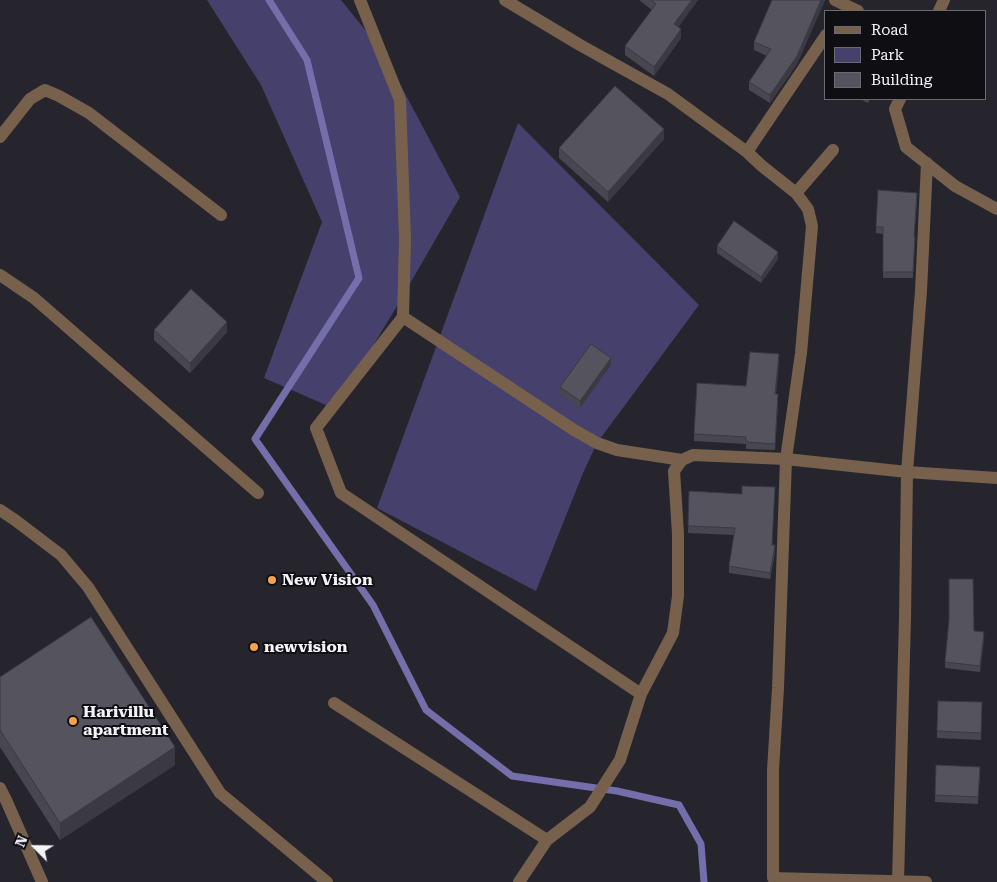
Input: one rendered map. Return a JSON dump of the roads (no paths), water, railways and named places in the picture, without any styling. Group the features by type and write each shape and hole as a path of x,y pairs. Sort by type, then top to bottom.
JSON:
{"street":[{"path":"360,0 400,100 405,240 404,317 316,428 342,493 642,694"},
{"path":"505,0 580,46 668,94 747,152 796,193 808,208 812,226 801,353 786,459 778,688 773,770 773,878 926,882"},
{"path":"841,6 855,10"},
{"path":"747,152 824,38"},
{"path":"0,137 30,99 45,90 89,113 221,215"},
{"path":"900,100 895,109 906,147 955,186 997,209"},
{"path":"796,193 833,150"},
{"path":"898,882 907,472 921,291 927,163"},
{"path":"0,275 34,298 258,494"},
{"path":"404,317 597,444 617,450 682,460"},
{"path":"519,882 547,840 590,806 620,760 642,694 673,633 678,596 678,534 674,472 682,460 693,455 786,459 907,472 997,478"},
{"path":"0,510 61,555 88,587 220,793 319,880"},
{"path":"334,703 547,840"},
{"path":"0,788 42,882"}],"waterway":[{"path":"269,0 307,60 359,278 255,439 373,605 426,710 512,776 617,791 679,805 701,844 704,882"}],"place":[{"name":"New Vision","path":"272,580"},
{"name":"newvision","path":"254,647"},
{"name":"Harivillu apartment","path":"73,721"}]}
